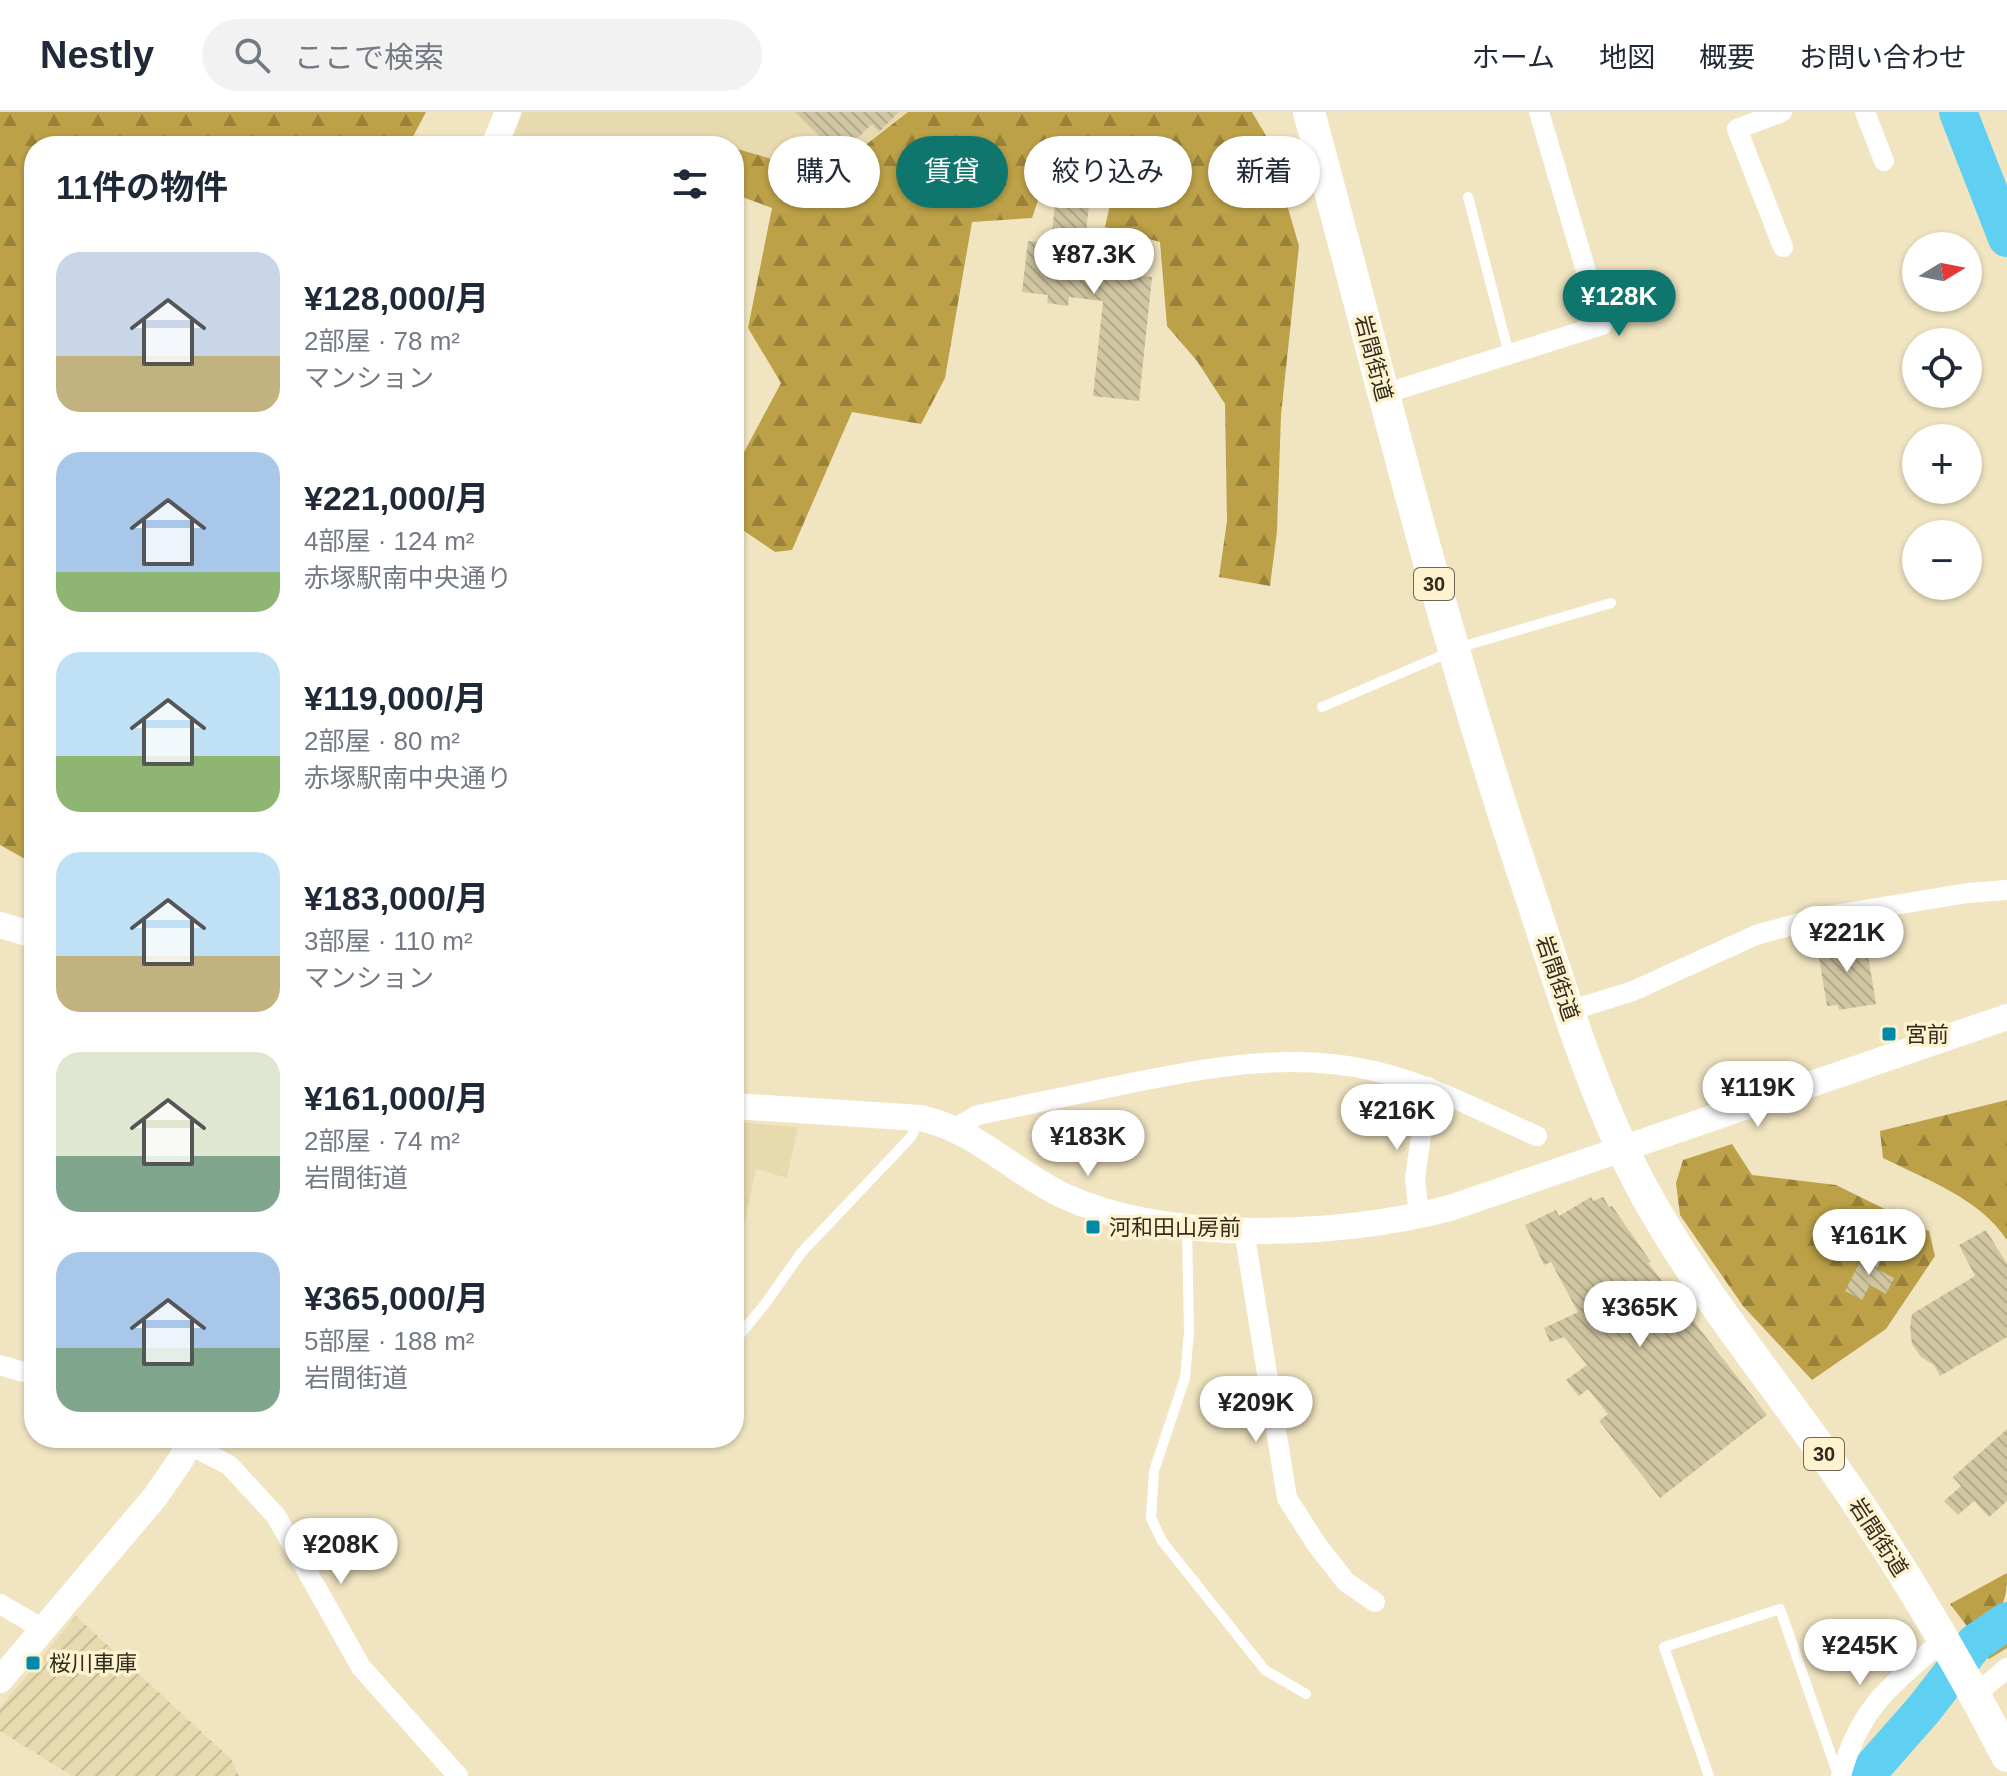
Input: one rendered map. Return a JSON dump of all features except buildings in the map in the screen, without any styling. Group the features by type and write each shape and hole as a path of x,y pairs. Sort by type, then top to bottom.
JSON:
{"main road":[{"name":"岩間街道","path":"1309,112 1452,651 1502,813 1569,1011 1622,1149 1674,1246 1879,1532 1972,1689 2007,1756"}],"street":[{"path":"498,136 508,112"},
{"path":"1384,394 1602,325 1539,112"},
{"path":"1782,112 1737,129 1783,247"},
{"path":"1865,112 1884,161"},
{"path":"1569,1011 1633,991 1756,935 1821,917 1968,893 2007,890"},
{"path":"0,925 24,932"},
{"path":"744,1107 920,1118 955,1128 1025,1175 1065,1196 1100,1209 1157,1222 1187,1225 1244,1230 1316,1230 1419,1216 1465,1204 2007,1017"},
{"path":"955,1128 978,1115 1202,1068 1257,1063 1347,1066 1375,1071 1428,1087 1537,1136"},
{"path":"1419,1216 1415,1178 1428,1087"},
{"path":"1244,1230 1287,1498 1317,1545 1346,1582 1375,1602"},
{"path":"0,1365 24,1372"},
{"path":"0,1680 155,1497 182,1448"},
{"path":"200,1448 229,1465 276,1516 361,1667 458,1776"},
{"path":"0,1604 43,1629"},
{"path":"1840,1776 1858,1726 1881,1697 1945,1644"},
{"path":"1972,1689 2007,1668"}],"lane":[{"path":"1468,197 1509,354"},
{"path":"1322,707 1452,651 1611,603"},
{"path":"744,1330 801,1253 911,1137 920,1118"},
{"path":"1187,1225 1189,1332 1185,1378 1154,1471 1151,1518 1162,1541 1265,1670 1306,1694"},
{"path":"1709,1776 1664,1647 1780,1609 1840,1776"}],"shaded area":[{"path":"523,112 918,112 880,149 880,136 768,136 768,177 744,176 744,136 513,136"},
{"path":"744,1123 798,1127 787,1178 756,1169 744,1225"},
{"path":"76,1616 231,1759 239,1776 72,1776 0,1731 0,1708"}],"green space":[{"path":"0,112 426,112 413,136 24,136 24,858 0,845"},
{"path":"908,112 1252,112 1266,136 1208,136 1208,208 1288,208 1299,246 1281,415 1277,531 1270,586 1219,577 1227,521 1225,404 1197,361 1167,326 1160,242 1105,227 1109,208 1192,208 1192,136 1024,136 1024,208 1035,208 1032,218 972,222 945,378 921,424 852,412 792,550 775,552 744,531 744,452 781,383 748,328 772,208 880,208 880,136 877,136"},
{"path":"744,151 768,158 768,207 744,198"},
{"path":"2007,1100 2007,1240 1967,1201 1883,1158 1880,1131"},
{"path":"1732,1144 1752,1175 1836,1185 1929,1231 1935,1256 1886,1329 1812,1380 1743,1306 1680,1215 1676,1183 1683,1160"},
{"path":"2007,1573 2000,1608 1970,1630 1950,1604"},
{"path":"2007,1634 2007,1648 1989,1659 1983,1654"}],"waterway":[{"path":"1958,112 2007,238"},
{"path":"1870,1776 1873,1767 1924,1709 1975,1643 2007,1621"}],"place":[{"name":"宮前","path":"1889,1034"},
{"name":"河和田山房前","path":"1093,1227"},
{"name":"桜川車庫","path":"33,1663"}]}
